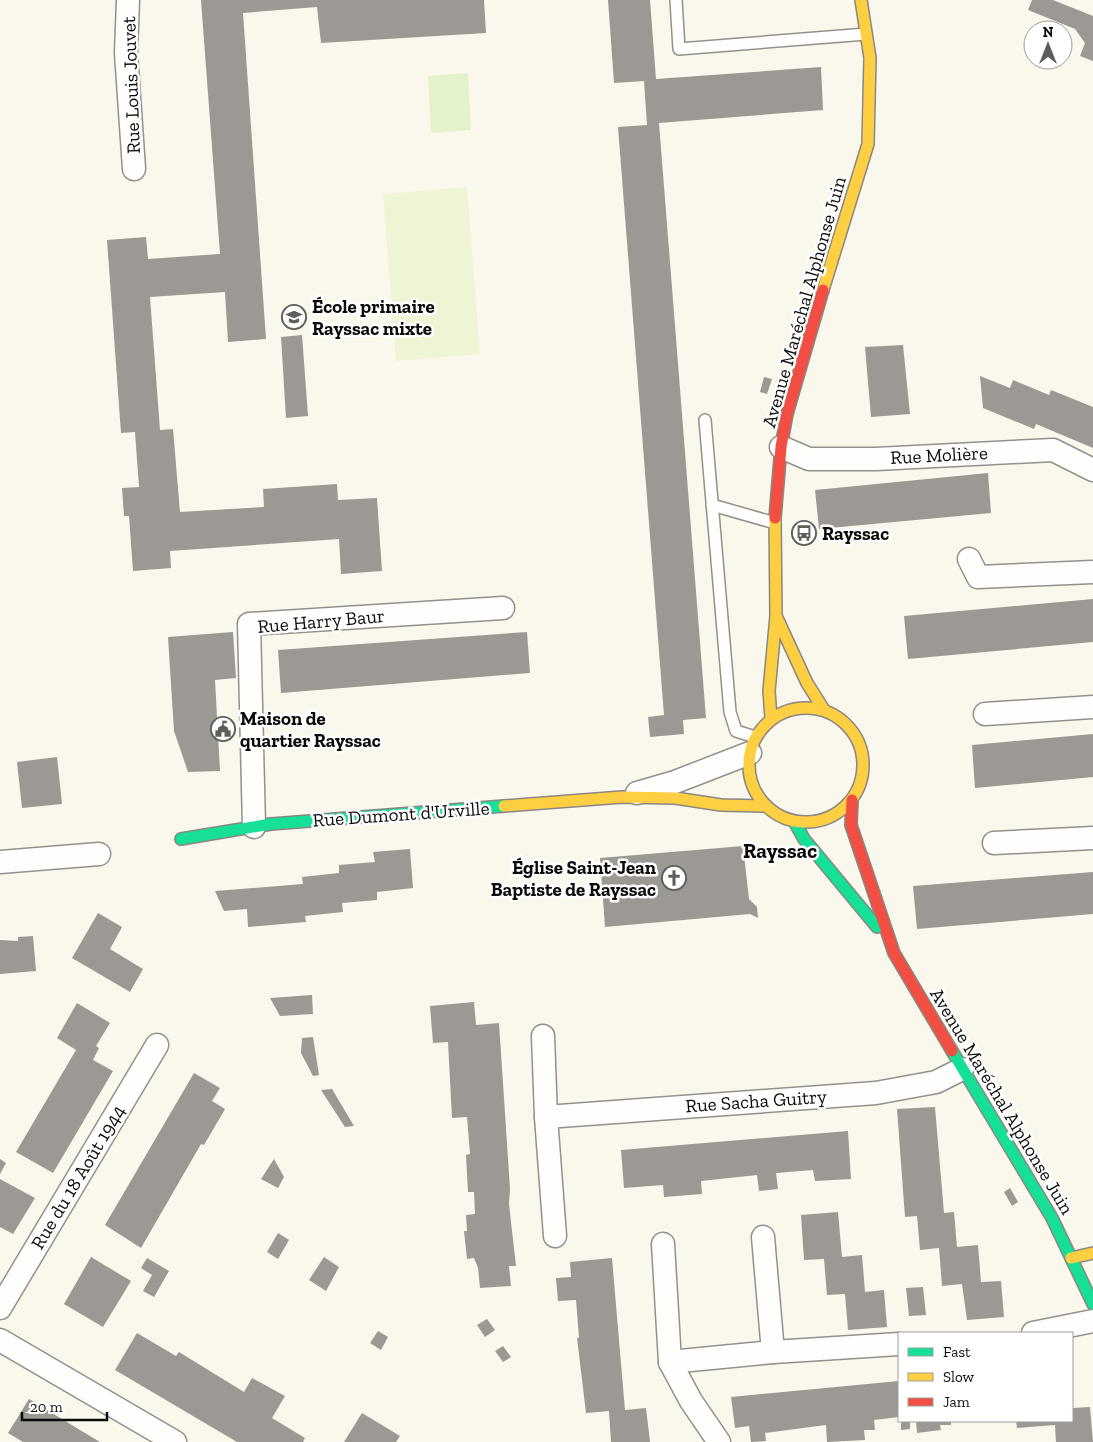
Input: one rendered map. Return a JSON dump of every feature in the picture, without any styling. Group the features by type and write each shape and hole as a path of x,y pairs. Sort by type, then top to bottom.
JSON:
{"street":[{"name":"Rue Louis Jouvet","path":"128,0 126,53 134,169"},
{"name":"Avenue Maréchal Alphonse Juin","path":"771,718 769,691 776,616 775,523 781,447 787,414 808,337 868,144 870,58 861,0"},
{"name":"Rue Molière","path":"781,447 809,459 876,459 1053,450 1093,470"},
{"path":"969,559 978,577 1093,572"},
{"name":"Rue Harry Baur","path":"254,827 249,624 503,608"},
{"name":"Avenue Maréchal Alphonse Juin","path":"776,616 807,683 824,710"},
{"path":"985,714 1093,706"},
{"path":"806,707 824,710 840,718 853,731 861,748 864,766 861,784 852,800 840,811 826,819 810,822 794,821 779,815 766,806 751,782 752,745 771,718 788,710 806,707"},
{"name":"Rue Dumont d'Urville","path":"622,797 675,782 752,745"},
{"name":"Rue Dumont d'Urville","path":"180,839 271,824 622,797 675,798 721,805 766,806"},
{"name":"Avenue Maréchal Alphonse Juin","path":"852,800 851,825 891,944"},
{"name":"Avenue Maréchal Alphonse Juin","path":"794,821 804,839 848,889 891,944 962,1069 1052,1218 1093,1304"},
{"path":"994,843 1093,838"},
{"path":"0,862 99,854"},
{"path":"543,1036 546,1117 555,1236"},
{"name":"Rue du 18 Août 1944","path":"0,1308 157,1045"},
{"name":"Rue Sacha Guitry","path":"546,1117 876,1093 936,1082 962,1069"},
{"path":"763,1237 773,1352"},
{"path":"663,1244 670,1362 691,1401 719,1442"},
{"path":"1071,1258 1093,1253"},
{"path":"1038,1332 1093,1321"},
{"path":"0,1340 176,1442"},
{"path":"670,1362 773,1352 898,1344"}],"lane":[{"path":"676,0 679,49 866,34"},
{"path":"705,420 730,712 736,731 752,745"},
{"path":"712,504 775,523"}],"green space":[{"path":"468,73 471,130 431,133 428,76"},
{"path":"467,187 480,354 396,361 383,194"}],"building":[{"path":"201,0 484,0 486,33 321,43 317,7 243,13 266,339 228,342 225,292 150,297 160,430 173,429 180,512 264,507 263,489 337,484 338,500 377,498 382,571 341,574 339,539 170,551 171,568 133,571 129,516 124,516 122,488 139,487 135,432 121,433 107,240 146,237 148,259 220,254"},
{"path":"608,0 650,0 656,79 821,67 823,110 659,123 706,718 683,720 684,734 650,737 648,717 664,715 618,127 647,125 644,81 614,83"},
{"path":"1032,0 1053,0 1093,16 1093,61 1080,56 1085,43 1073,28 1073,20 1053,20 1028,10"},
{"path":"302,335 308,416 286,418 281,337"},
{"path":"903,345 910,414 871,417 865,347"},
{"path":"980,376 1010,388 1013,380 1049,395 1051,390 1093,407 1093,448 1036,424 1034,429 983,408"},
{"path":"764,377 772,379 767,394 760,392"},
{"path":"988,473 991,513 819,529 815,490"},
{"path":"1093,599 1093,642 908,659 904,616"},
{"path":"233,632 236,678 215,680 220,771 188,772 174,731 168,637"},
{"path":"527,632 530,673 281,693 278,650"},
{"path":"1093,734 1093,777 975,788 972,745"},
{"path":"57,757 62,804 22,808 17,762"},
{"name":"Église Saint-Jean Baptiste de Rayssac","path":"743,846 749,899 757,907 758,918 750,914 605,927 600,858"},
{"path":"410,849 413,888 377,892 377,900 342,903 343,912 305,916 306,922 248,927 247,909 224,911 215,891 303,884 302,877 339,873 339,865 375,862 373,852"},
{"path":"1093,872 1093,914 917,929 913,886"},
{"path":"98,913 122,927 110,949 143,969 130,992 72,958"},
{"path":"33,936 36,971 0,974 0,940 18,941 18,937"},
{"path":"312,995 313,1014 280,1016 270,998"},
{"path":"474,1002 476,1025 499,1023 510,1189 509,1204 516,1266 509,1266 511,1286 480,1288 478,1268 474,1258 467,1259 464,1231 467,1231 466,1215 475,1214 474,1192 468,1192 466,1155 470,1154 467,1117 452,1118 448,1042 433,1043 430,1006"},
{"path":"77,1003 110,1023 96,1046 99,1048 93,1060 113,1071 53,1173 16,1152 76,1050 57,1038"},
{"path":"313,1037 319,1075 313,1076 301,1053 302,1038"},
{"path":"194,1073 220,1088 212,1101 225,1109 204,1145 201,1144 141,1248 105,1225"},
{"path":"332,1089 354,1126 345,1127 321,1090"},
{"path":"935,1107 944,1213 954,1212 957,1247 978,1245 981,1282 1001,1281 1004,1317 967,1320 962,1284 942,1286 939,1248 920,1250 917,1216 905,1217 897,1109"},
{"path":"848,1131 851,1179 815,1181 813,1170 776,1173 778,1189 759,1191 757,1175 701,1181 702,1194 664,1197 663,1185 624,1188 621,1150"},
{"path":"0,1159 6,1163 0,1174"},
{"path":"274,1159 284,1177 278,1188 261,1179"},
{"path":"0,1179 35,1198 13,1234 0,1227"},
{"path":"1010,1188 1018,1202 1012,1206 1004,1192"},
{"path":"838,1212 842,1257 862,1255 865,1292 884,1290 887,1327 848,1330 845,1294 827,1295 824,1259 804,1260 801,1215"},
{"path":"278,1233 289,1240 278,1259 267,1252"},
{"path":"91,1257 131,1281 103,1327 64,1304"},
{"path":"324,1257 339,1267 326,1291 309,1280"},
{"path":"147,1258 169,1271 154,1297 143,1291 152,1275 141,1268"},
{"path":"612,1258 625,1410 646,1408 650,1442 611,1442 609,1411 586,1413 577,1338 579,1338 576,1300 558,1301 556,1278 571,1277 570,1262"},
{"path":"923,1287 926,1315 909,1316 906,1288"},
{"path":"487,1319 495,1330 485,1337 477,1325"},
{"path":"378,1331 388,1337 381,1350 370,1343"},
{"path":"137,1333 176,1356 179,1352 244,1392 252,1378 285,1396 272,1418 305,1438 303,1442 237,1442 115,1370"},
{"path":"503,1346 511,1357 503,1362 495,1351"},
{"path":"898,1381 898,1417 874,1420 875,1430 864,1430 865,1440 827,1442 826,1425 765,1433 766,1441 751,1442 749,1426 735,1428 731,1397"},
{"path":"29,1399 100,1442 23,1442 8,1433"},
{"path":"1090,1407 1093,1442 1056,1442 1055,1425 1017,1428 1016,1422 1073,1422 1073,1408"},
{"path":"362,1413 400,1436 396,1442 344,1442"},
{"path":"901,1422 910,1422 910,1429 901,1430"},
{"path":"916,1422 951,1422 951,1425 940,1425 941,1430 917,1433"}],"traffic: fast":[{"path":"181,839 271,824 504,806"},
{"path":"794,821 804,839 877,927"},
{"path":"952,1051 1052,1218 1093,1304"}],"traffic: slow":[{"path":"823,290 868,144 870,58 861,0"},
{"path":"771,718 769,691 776,616 775,518"},
{"path":"777,618 807,683 824,710"},
{"path":"806,708 828,712 847,724 859,743 863,765 859,787 847,806 828,818 806,822 784,818 765,806 753,787 749,765 753,743 765,724 784,712 806,708"},
{"path":"504,806 622,797 675,798 721,805 766,806"},
{"path":"1071,1258 1093,1253"}],"traffic: jam":[{"path":"775,518 781,447 787,414 823,290"},
{"path":"852,800 851,825 894,953 952,1051"}],"place":[{"name":"École primaire Rayssac mixte","path":"294,317"},
{"name":"Rayssac","path":"804,533"},
{"name":"Maison de quartier Rayssac","path":"223,729"},
{"name":"Église Saint-Jean Baptiste de Rayssac","path":"674,878"}],"district":[{"name":"Rayssac","path":"780,850"}]}
